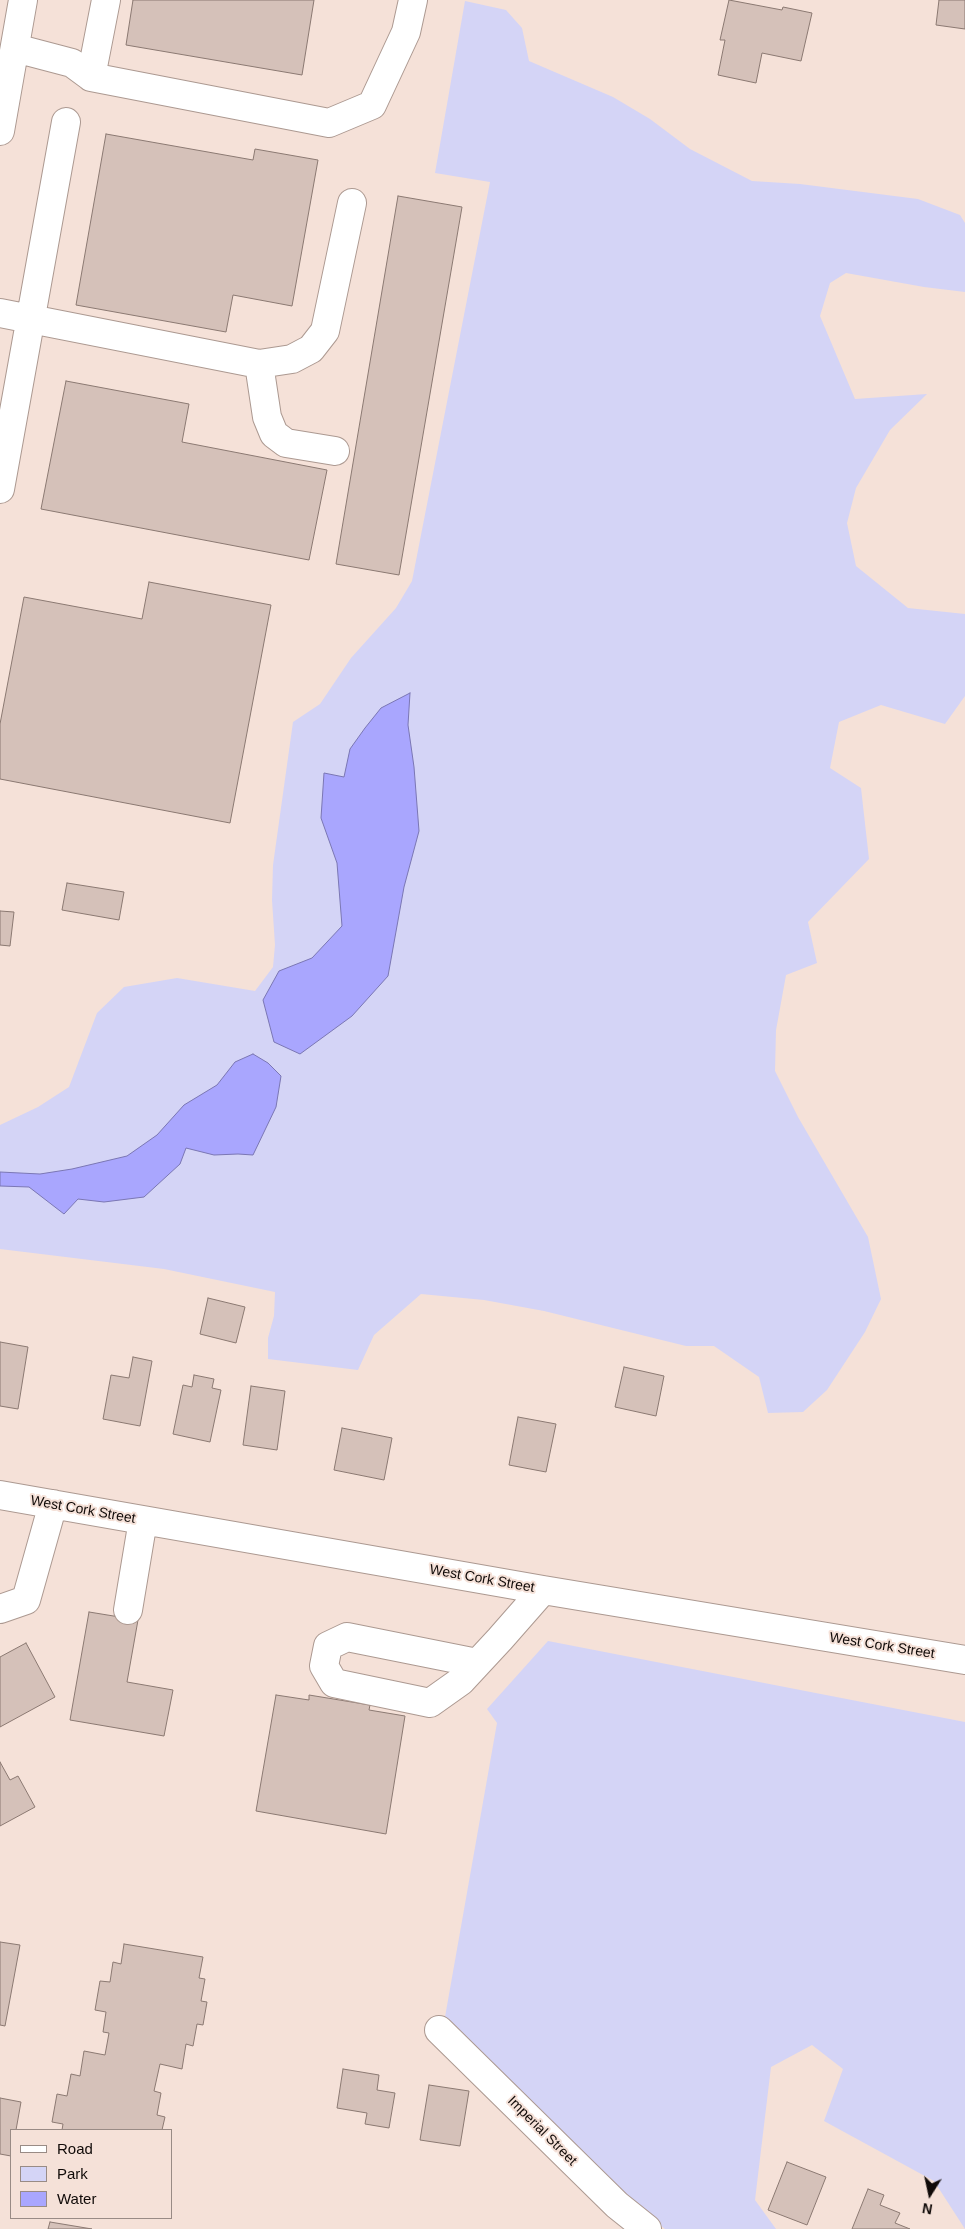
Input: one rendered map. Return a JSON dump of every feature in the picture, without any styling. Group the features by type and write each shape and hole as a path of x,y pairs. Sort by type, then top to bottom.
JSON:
{"street":[{"path":"0,131 23,0"},
{"path":"91,77 106,0"},
{"path":"15,48 72,63 91,77 329,123 372,105 406,32 412,0"},
{"path":"0,489 66,122"},
{"path":"0,313 259,364 292,359 311,349 325,330 352,203"},
{"path":"259,364 267,416 274,434 286,443 335,452"},
{"name":"West Cork Street","path":"0,1495 543,1590 965,1660"},
{"path":"0,1609 26,1600 53,1504"},
{"path":"128,1610 143,1520"},
{"path":"477,1663 347,1637 328,1646 324,1666 334,1683 430,1703 461,1681 543,1590"},
{"name":"Imperial Street","path":"439,2030 617,2205 647,2229"}],"green space":[{"path":"465,1 506,10 522,28 529,61 613,97 650,119 690,149 752,181 800,184 918,199 960,215 965,223 965,292 924,287 846,273 830,283 820,316 855,399 927,394 890,430 856,488 847,523 856,566 908,608 965,614 965,696 945,724 881,705 839,722 830,768 861,788 869,859 808,922 817,963 786,975 776,1030 775,1071 798,1117 868,1237 881,1299 865,1332 827,1390 803,1412 768,1413 759,1377 714,1346 686,1346 544,1311 484,1300 421,1294 374,1335 358,1370 268,1359 268,1338 274,1316 275,1292 164,1269 0,1249 0,1125 38,1107 69,1087 97,1013 124,987 177,978 255,991 273,967 275,945 272,900 273,865 293,722 320,704 351,658 396,608 412,581 490,182 435,173"},
{"path":"548,1641 965,1722 965,2229 934,2181 824,2121 843,2069 812,2045 771,2067 755,2200 776,2229 665,2229 622,2193 445,2017 497,1723 487,1709"}],"water":[{"path":"410,693 408,725 414,767 419,831 404,887 388,976 352,1016 300,1054 274,1042 263,1000 279,971 312,958 342,926 337,863 321,818 324,773 344,777 350,749 365,728 381,708"},
{"path":"253,1054 268,1063 281,1076 276,1107 253,1155 214,1155 186,1148 180,1164 144,1197 104,1202 78,1199 64,1214 29,1187 0,1186 0,1172 40,1174 72,1169 127,1156 157,1135 184,1105 217,1085 235,1062"}],"building":[{"path":"133,0 314,0 302,75 126,45"},
{"path":"729,0 782,10 783,7 812,13 801,61 762,53 756,83 718,75 725,40 720,40"},
{"path":"939,0 965,0 965,29 936,25"},
{"path":"106,134 253,160 255,149 318,160 292,306 233,295 226,332 76,305"},
{"path":"398,196 462,207 399,575 336,564"},
{"path":"66,381 189,404 182,442 327,470 309,560 41,509"},
{"path":"149,582 271,605 230,823 0,779 0,724 24,597 142,619"},
{"path":"67,883 124,892 119,920 62,910"},
{"path":"0,911 14,912 10,946 0,945"},
{"path":"208,1298 245,1307 236,1343 200,1334"},
{"path":"0,1342 28,1347 18,1409 0,1406"},
{"path":"133,1357 152,1361 140,1426 103,1419 111,1375 129,1378"},
{"path":"624,1367 664,1376 656,1416 615,1407"},
{"path":"194,1375 214,1379 212,1388 221,1390 210,1442 173,1434 183,1385 192,1387"},
{"path":"251,1386 285,1391 277,1450 243,1445"},
{"path":"518,1417 556,1424 546,1472 509,1465"},
{"path":"342,1428 392,1438 384,1480 334,1470"},
{"path":"89,1612 138,1620 127,1682 173,1690 164,1736 70,1720"},
{"path":"26,1643 55,1697 0,1727 0,1657"},
{"path":"276,1695 309,1700 309,1695 370,1705 369,1710 405,1716 386,1834 256,1811"},
{"path":"0,1762 10,1780 18,1776 35,1807 0,1826"},
{"path":"0,1942 20,1945 5,2026 0,2025"},
{"path":"124,1944 203,1957 199,1978 205,1979 201,2001 207,2002 203,2025 197,2024 193,2046 186,2044 182,2069 160,2064 154,2091 161,2093 157,2115 165,2117 162,2129 62,2129 63,2124 52,2122 57,2094 67,2096 71,2074 80,2076 84,2051 105,2055 109,2033 103,2032 106,2012 95,2010 100,1981 110,1982 113,1962 121,1964"},
{"path":"343,2069 379,2075 377,2090 395,2093 389,2128 365,2124 367,2113 337,2108"},
{"path":"429,2085 469,2091 460,2146 420,2140"},
{"path":"0,2098 21,2102 16,2129 10,2129 10,2156 0,2154"},
{"path":"787,2162 826,2177 807,2225 768,2210"},
{"path":"868,2189 884,2195 880,2205 900,2213 895,2223 910,2229 852,2229"},
{"path":"50,2222 92,2229 48,2229"}]}
